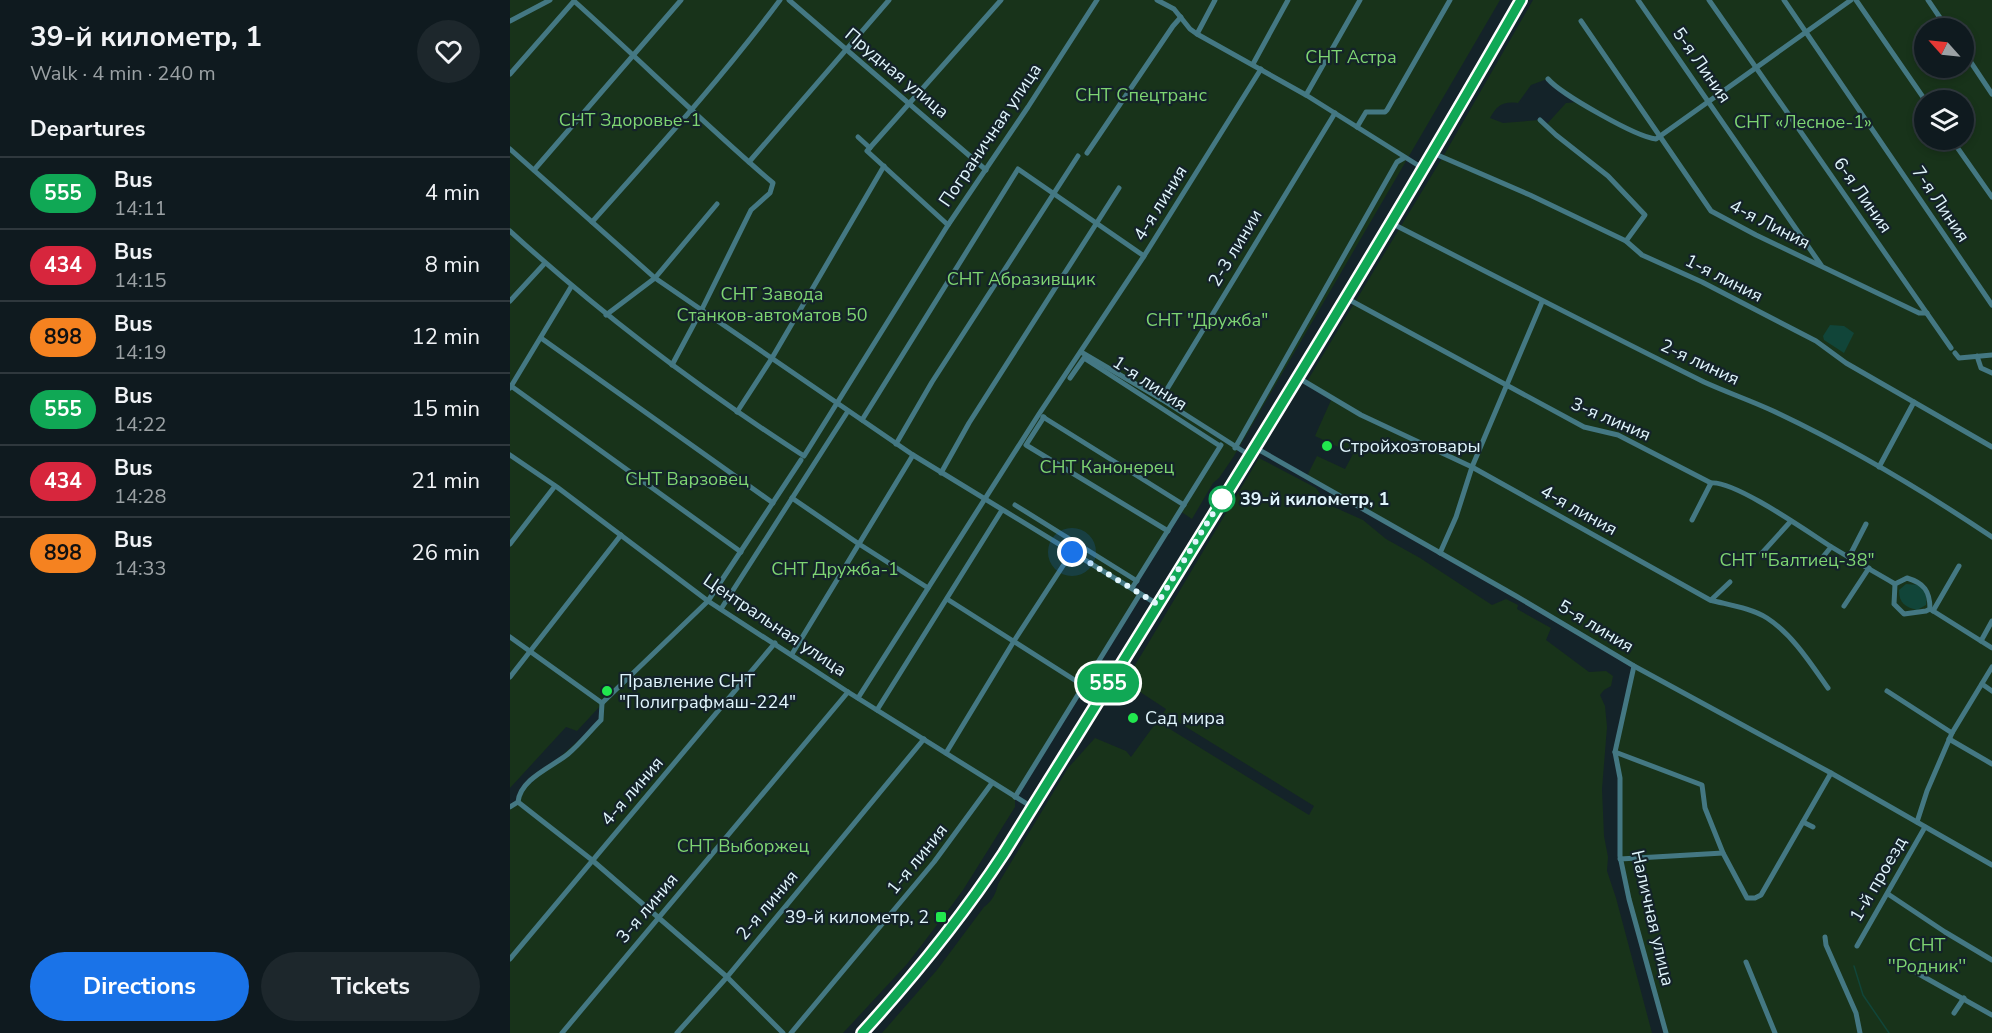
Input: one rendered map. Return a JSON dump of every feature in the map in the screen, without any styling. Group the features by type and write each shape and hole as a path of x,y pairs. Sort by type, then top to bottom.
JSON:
{"main road":[{"path":"862,1033 921,966 972,900 1032,807 1346,298 1424,169 1520,0"}],"street":[{"path":"510,21 550,0"},
{"path":"534,170 681,0"},
{"path":"592,222 692,111 780,0"},
{"name":"Прудная улица","path":"789,0 910,102 986,170"},
{"path":"749,162 889,0"},
{"path":"868,150 1001,0"},
{"name":"Пограничная улица","path":"858,137 884,166 948,225 1029,107 1097,0"},
{"path":"1157,0 1174,9 1197,34 1306,95 1424,169"},
{"path":"1197,34 1215,0"},
{"path":"1252,64 1288,0"},
{"path":"1306,95 1360,0"},
{"path":"1357,127 1366,112 1385,112 1387,110 1450,0"},
{"name":"5-я Линия","path":"1638,0 1822,266"},
{"name":"6-я Линия","path":"1709,0 1959,358 1977,356"},
{"name":"7-я Линия","path":"1784,0 1992,305"},
{"path":"1548,79 1562,92 1619,124 1656,139 1851,0"},
{"path":"1856,0 1918,90"},
{"path":"1928,0 1940,18"},
{"path":"510,74 574,1 773,183 770,193 751,210 672,365"},
{"path":"1087,153 1181,17"},
{"name":"4-я Линия","path":"1581,21 1711,211 1917,312 1927,313"},
{"path":"1974,67 1992,94"},
{"name":"4-я линия","path":"1041,416 1261,69"},
{"name":"2-3 линии","path":"1161,399 1335,113"},
{"path":"1540,120 1608,176 1645,215 1626,242"},
{"path":"510,149 655,278 896,444 1157,604"},
{"path":"1959,150 1992,197"},
{"name":"1-я линия","path":"1433,153 1530,195 1626,242 1642,255 1702,282 1816,341 1846,363 1992,447"},
{"path":"896,444 932,382 1078,156"},
{"path":"1235,447 1397,162 1404,158"},
{"path":"737,412 772,358 884,166"},
{"path":"862,420 1018,169 1144,256"},
{"path":"941,472 969,423 1119,188"},
{"path":"606,315 655,278 717,204"},
{"name":"2-я линия","path":"1391,223 1542,302 1719,389 1771,410 1879,467 1992,537"},
{"path":"510,807 518,802 521,790 533,778 567,754 601,720 602,703 708,601 803,458 948,225"},
{"path":"510,231 606,315 803,458"},
{"path":"510,301 545,263"},
{"path":"572,286 511,387 741,552"},
{"name":"3-я линия","path":"1346,298 1584,427 1618,435 1712,483 1717,482 1735,489 1895,584"},
{"path":"1440,553 1456,517 1472,467 1542,302"},
{"path":"541,338 774,503"},
{"path":"1081,352 1161,399 1222,443 1249,455"},
{"path":"1992,355 1977,356 1981,368 1992,373"},
{"name":"1-я линия","path":"1070,378 1084,358 1222,443"},
{"name":"4-я линия","path":"1297,377 1361,414 1472,467 1711,600 1753,612 1768,619 1797,646 1828,688"},
{"path":"1879,467 1914,402"},
{"path":"721,609 848,411"},
{"path":"1041,416 1026,445 1168,531"},
{"path":"858,698 1041,416"},
{"path":"1041,416 1184,505"},
{"path":"1132,588 1222,443"},
{"name":"5-я линия","path":"1254,447 1634,666 1831,773 1992,865"},
{"name":"Центральная улица","path":"510,455 708,601 1032,807"},
{"path":"792,654 914,455"},
{"path":"1692,520 1712,483"},
{"path":"510,544 555,486"},
{"path":"792,498 928,588"},
{"path":"1015,505 1137,581"},
{"path":"877,710 1002,510"},
{"path":"1762,553 1791,521"},
{"path":"1849,557 1866,524"},
{"path":"510,677 621,535"},
{"path":"1818,563 1832,547"},
{"path":"946,753 1014,641 1072,552"},
{"path":"1931,610 1959,566"},
{"path":"1844,606 1869,568"},
{"path":"1931,610 1929,596 1919,581 1907,578 1895,584 1893,604 1904,614 1931,610 1992,648"},
{"path":"1711,600 1730,582"},
{"path":"1015,797 1140,594"},
{"path":"947,599 1084,686"},
{"path":"1981,641 1992,621"},
{"path":"510,637 602,703"},
{"name":"4-я линия","path":"510,959 776,643"},
{"name":"Наличная улица","path":"1634,666 1616,752 1620,778 1620,859 1666,1033"},
{"path":"1917,822 1927,791 1951,736 1992,667"},
{"path":"1982,684 1992,692"},
{"path":"1887,691 1992,764"},
{"name":"3-я линия","path":"562,1033 848,692"},
{"name":"2-я линия","path":"677,1033 727,977 924,739"},
{"path":"1616,752 1702,785 1705,808 1723,853 1747,898 1761,895 1831,773"},
{"name":"1-я линия","path":"791,1033 934,862 992,783"},
{"path":"518,802 592,860 727,977 783,1033"},
{"path":"1803,822 1813,827"},
{"name":"1-й проезд","path":"1857,946 1925,827"},
{"path":"1620,859 1723,853"},
{"path":"1888,894 1992,960"},
{"path":"1825,937 1826,945 1856,1013 1860,1033"},
{"path":"1746,962 1775,1033"},
{"path":"1917,973 1992,1015"},
{"path":"1954,1013 1964,998"}],"green space":[{"path":"510,0 1500,0 1234,456 1213,483 1192,519 1180,511 1132,587 1139,593 1015,798 1015,807 963,890 907,964 843,1033 510,1033 510,807 515,804 520,793 601,720 602,704 577,731 566,727 510,788"},
{"name":"СНТ \"Балтиец-38\"","path":"1533,0 1992,0 1992,1033 1666,1033 1620,859 1621,777 1615,752 1633,666 1307,476 1317,456 1345,469 1353,454 1315,436 1332,398 1306,383 1444,155","holes":["1547,79 1578,102 1566,103 1546,125 1540,120 1503,123 1490,118 1501,105 1518,103 1531,85"]},
{"path":"1259,458 1316,488 1327,504 1363,520 1386,539 1420,558 1492,605 1506,599 1518,605 1517,609 1551,628 1546,640 1589,672 1606,671 1613,676 1611,686 1600,695 1605,706 1607,727 1602,789 1604,836 1608,857 1607,871 1652,1033 882,1033 937,970 991,900 998,884 1068,768 1095,738 1126,751 1131,757 1166,709 1125,682","holes":["1170,717 1314,806 1309,815 1165,726"]}],"shaded area":[{"path":"1830,325 1844,326 1854,333 1844,353 1824,340 1823,336"},
{"path":"1906,584 1919,585 1927,595 1926,605 1917,610 1904,604 1899,590"}],"waterway":[{"path":"1854,966 1863,995 1889,1033"}],"bus line":[{"name":"555","path":"862,1033 948,933 1004,853 1346,298 1521,0"}],"place":[{"name":"Стройхозтовары","path":"1327,446"},
{"name":"39-й километр, 1","path":"1222,499"},
{"name":"Правление СНТ \"Полиграфмаш-224\"","path":"607,691"},
{"name":"Сад мира","path":"1133,718"},
{"name":"39-й километр, 2","path":"941,917"}],"route":[{"path":"1072,552 1157,604 1222,499"}],"park label":[{"name":"СНТ Астра","path":"1351,57"},
{"name":"СНТ Спецтранс","path":"1141,95"},
{"name":"СНТ Здоровье-1","path":"630,120"},
{"name":"СНТ «Лесное-1»","path":"1803,122"},
{"name":"СНТ Абразивщик","path":"1021,279"},
{"name":"СНТ Завода Станков-автоматов 50","path":"772,304"},
{"name":"СНТ \"Дружба\"","path":"1207,320"},
{"name":"СНТ Канонерец","path":"1107,467"},
{"name":"СНТ Варзовец","path":"687,479"},
{"name":"СНТ Дружба-1","path":"835,569"},
{"name":"СНТ Выборжец","path":"743,846"},
{"name":"СНТ ''Родник''","path":"1927,955"}]}
